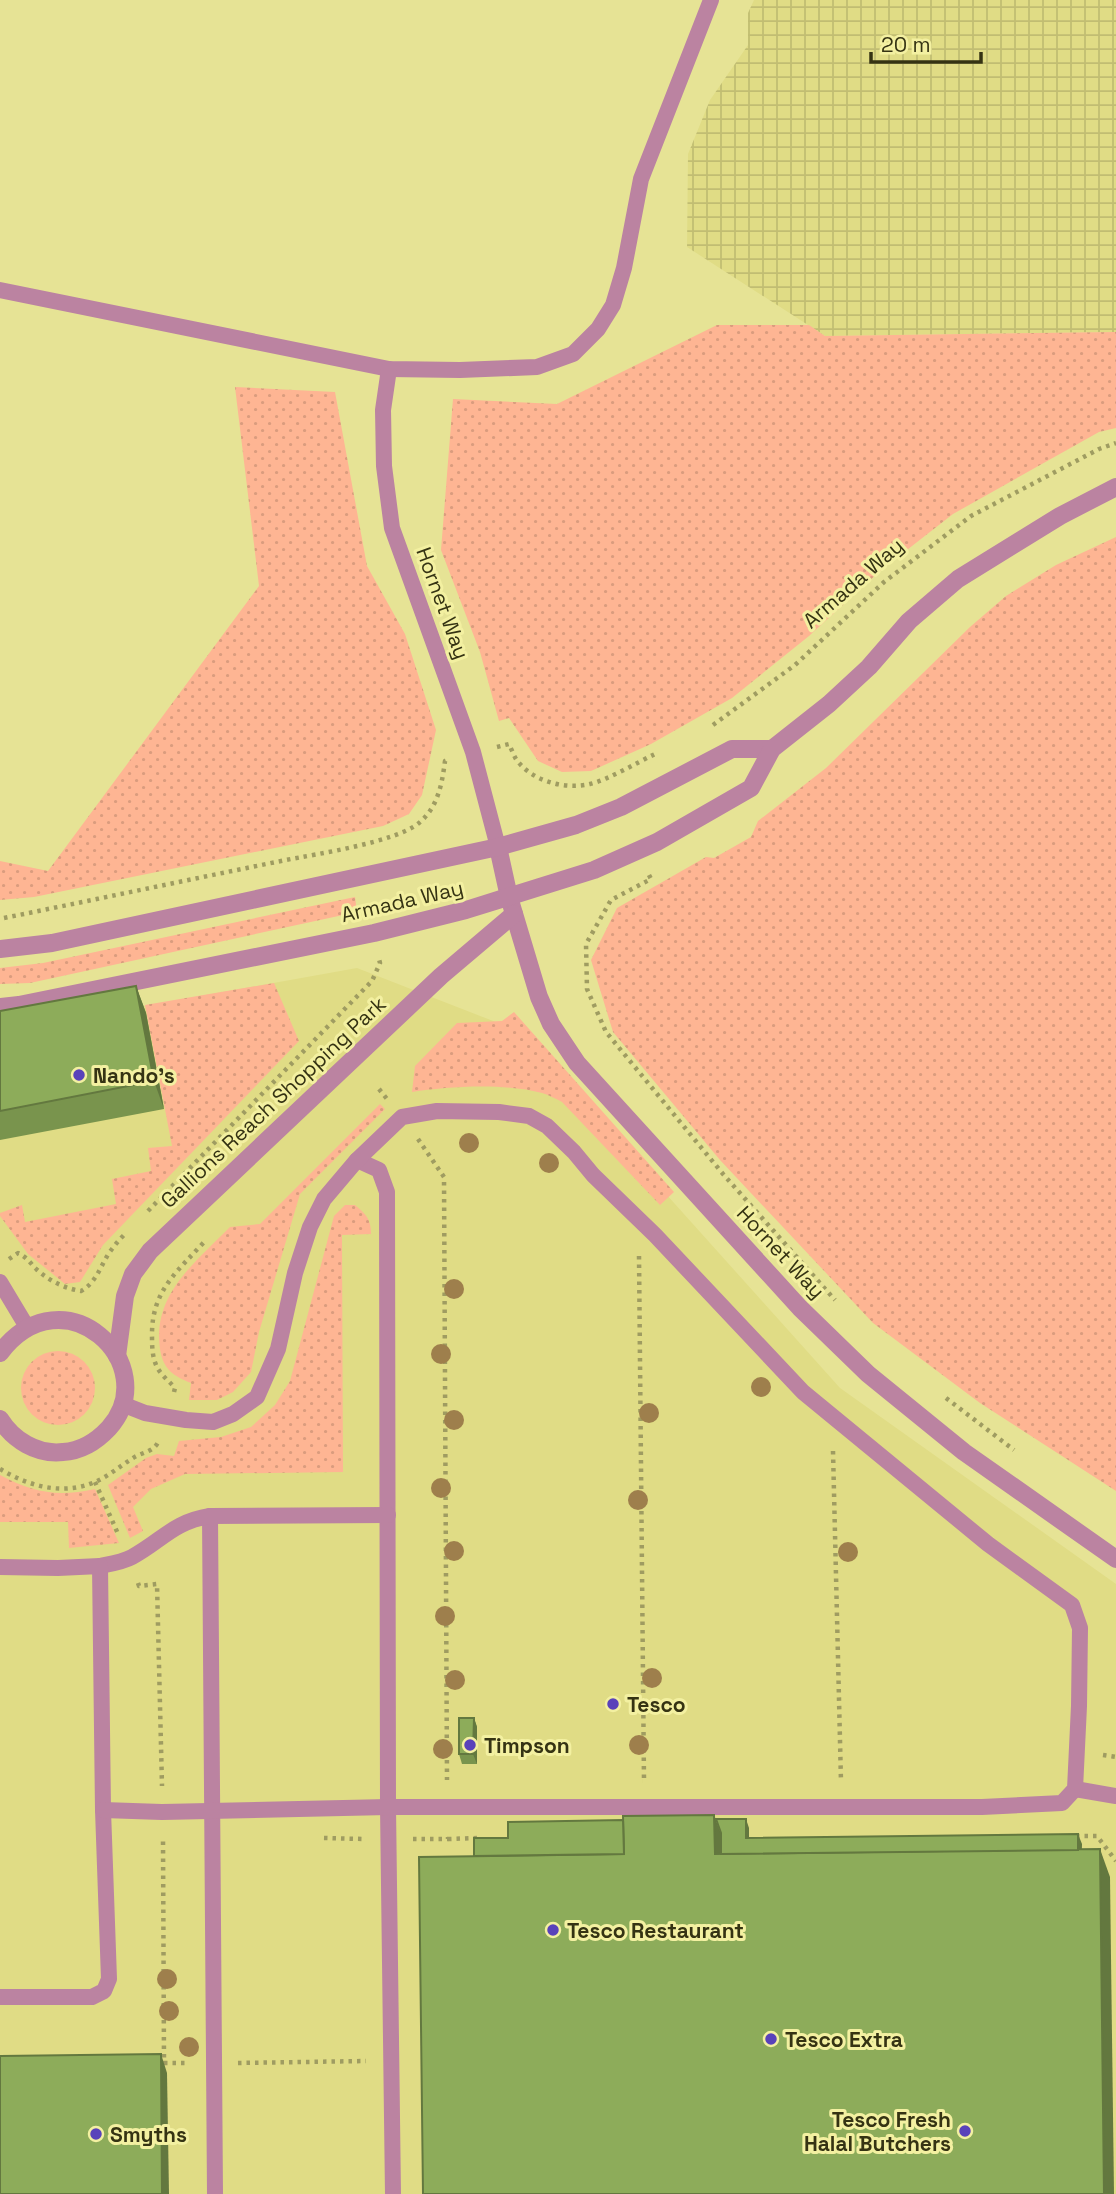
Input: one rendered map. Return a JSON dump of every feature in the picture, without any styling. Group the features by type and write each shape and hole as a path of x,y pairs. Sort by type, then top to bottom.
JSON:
{"street":[{"name":"Armada Way","path":"0,1007 179,973 466,911 512,905 657,842 751,788 772,749 829,704 869,667 909,621 958,579 1060,516 1116,487"},
{"name":"Armada Way","path":"0,949 52,943 498,847 576,825 621,807 732,750 772,749"},
{"name":"Hornet Way","path":"498,847 539,997 551,1024 577,1063 800,1308 868,1374 964,1452 1116,1559"},
{"name":"Gallions Reach Shopping Park","path":"122,1404 125,1388 123,1371 117,1356 125,1297 133,1274 150,1251 441,976 512,905"},
{"path":"0,1353 11,1338 27,1327 47,1320 68,1320 88,1327 105,1339 117,1356"},
{"path":"0,1419 6,1429 21,1442 40,1451 61,1453 81,1448 99,1438 113,1423 122,1404"}],"lane":[{"path":"0,290 389,369 537,367 573,354 598,329 613,305 624,268 641,179 711,0"},
{"name":"Hornet Way","path":"389,369 383,410 384,466 392,528 473,752 498,847"},
{"path":"103,1810 162,1812 388,1807 1018,1806 1062,1803 1074,1789 1079,1706 1080,1628 1072,1605 988,1544 803,1392 656,1235 547,1126 528,1116 499,1112 438,1111 402,1118 357,1160 324,1199 310,1227 295,1273 278,1349 257,1397 233,1415 213,1422 186,1420 145,1413 122,1404"},
{"path":"357,1160 379,1170 387,1192 388,1807 393,2194"},
{"path":"0,1282 27,1327"},
{"path":"0,1567 58,1569 100,1566 129,1559 191,1519 210,1516 388,1515"},
{"path":"210,1516 215,2194"},
{"path":"0,1997 92,1997 104,1991 109,1979 103,1810 100,1566"},
{"path":"1074,1789 1116,1796"}],"path":[{"name":"Armada Way","path":"706,731 795,665 884,582 971,516 1098,449 1116,443"},
{"path":"496,747 509,744 517,760 531,773 551,783 569,787 590,784 656,754"},
{"path":"0,919 332,851 402,833 419,823 435,803 441,790 445,761 455,758"},
{"path":"650,879 611,900 586,944 587,989 606,1032 723,1174 840,1306"},
{"path":"147,1212 372,981 380,963 378,953"},
{"path":"379,1089 444,1177 447,1789"},
{"path":"12,1258 18,1253 23,1255 45,1277 61,1286 81,1291 95,1280 113,1247 130,1229"},
{"path":"174,1396 175,1388 157,1368 152,1353 155,1308 164,1286 202,1244"},
{"path":"632,1782 644,1781 639,1249"},
{"path":"942,1395 1016,1451"},
{"path":"832,1415 841,1788"},
{"path":"146,1451 157,1446 159,1438"},
{"path":"95,1482 121,1542"},
{"path":"135,1575 139,1586 157,1584 162,1790"},
{"path":"447,1829 448,1839"},
{"path":"1070,1836 1097,1836 1116,1861"},
{"path":"313,1838 365,1839"},
{"path":"402,1839 488,1838"},
{"path":"164,2063 391,2061"}],"shaded area":[{"path":"754,0 1116,0 1116,332 825,336 687,247 688,154 710,100 748,45 748,13"},
{"path":"717,325 809,325 825,336 1116,332 1116,428 1099,432 953,514 880,571 809,636 732,698 651,744 591,771 562,772 538,761 509,718 499,721 480,652 441,550 453,399 557,404"},
{"path":"235,387 335,392 367,566 405,634 436,730 422,795 409,814 383,826 34,897 0,900 0,861 48,871 259,586"},
{"path":"1116,537 1116,1491 980,1403 873,1323 720,1160 613,1032 591,960 617,908 706,857 714,858 751,837 758,821 826,768 970,627 1006,596 1056,565"},
{"path":"355,897 357,912 30,983 0,984 0,968 43,963"},
{"path":"357,968 511,1028 527,1039 840,1388 1116,1584 1116,2194 0,2194 0,1032"},
{"path":"274,983 299,1041 103,1245 80,1282 65,1284 28,1254 0,1213 22,1205 25,1222 116,1204 112,1179 151,1171 148,1148 172,1146 145,1005"},
{"path":"514,1012 674,1192 660,1205 562,1102 550,1096 528,1090 495,1087 443,1088 412,1092 415,1066 457,1023 502,1021"},
{"path":"380,1104 385,1109 300,1194 259,1332 251,1372 233,1392 217,1400 189,1400 191,1383 170,1371 160,1349 159,1329 163,1312 179,1280 230,1227 260,1224"},
{"path":"345,1205 355,1205 365,1214 371,1234 342,1235 343,1472 185,1474 151,1489 133,1507 143,1531 130,1538 108,1485 146,1458 157,1454 174,1456 179,1441 221,1437 251,1427 275,1405 290,1381 334,1216"},
{"path":"51,1351 65,1351 79,1357 89,1367 95,1388 89,1409 79,1419 65,1425 51,1425 37,1419 27,1409 21,1395 21,1381 27,1367 37,1357"},
{"path":"0,1475 46,1492 69,1493 95,1489 119,1543 69,1548 68,1522 0,1522"}],"building":[{"name":"Nando's","path":"136,986 154,1081 0,1111 0,1011"},
{"path":"459,1718 474,1718 473,1754 459,1754"},
{"name":"Tesco Extra","path":"714,1815 715,1854 1100,1849 1104,2194 423,2194 419,1857 624,1854 623,1816"},
{"path":"716,1819 746,1819 746,1838 1078,1834 1078,1850 721,1854 721,1833"},
{"path":"623,1820 624,1854 474,1856 474,1838 508,1838 508,1822"},
{"name":"Smyths","path":"161,2054 162,2194 0,2194 0,2056"}],"place":[{"name":"Nando's","path":"79,1075"},
{"name":"Tesco","path":"613,1704"},
{"name":"Timpson","path":"470,1745"},
{"name":"Tesco Restaurant","path":"553,1930"},
{"name":"Tesco Extra","path":"771,2039"},
{"name":"Tesco Fresh Halal Butchers","path":"965,2131"},
{"name":"Smyths","path":"96,2134"}]}
